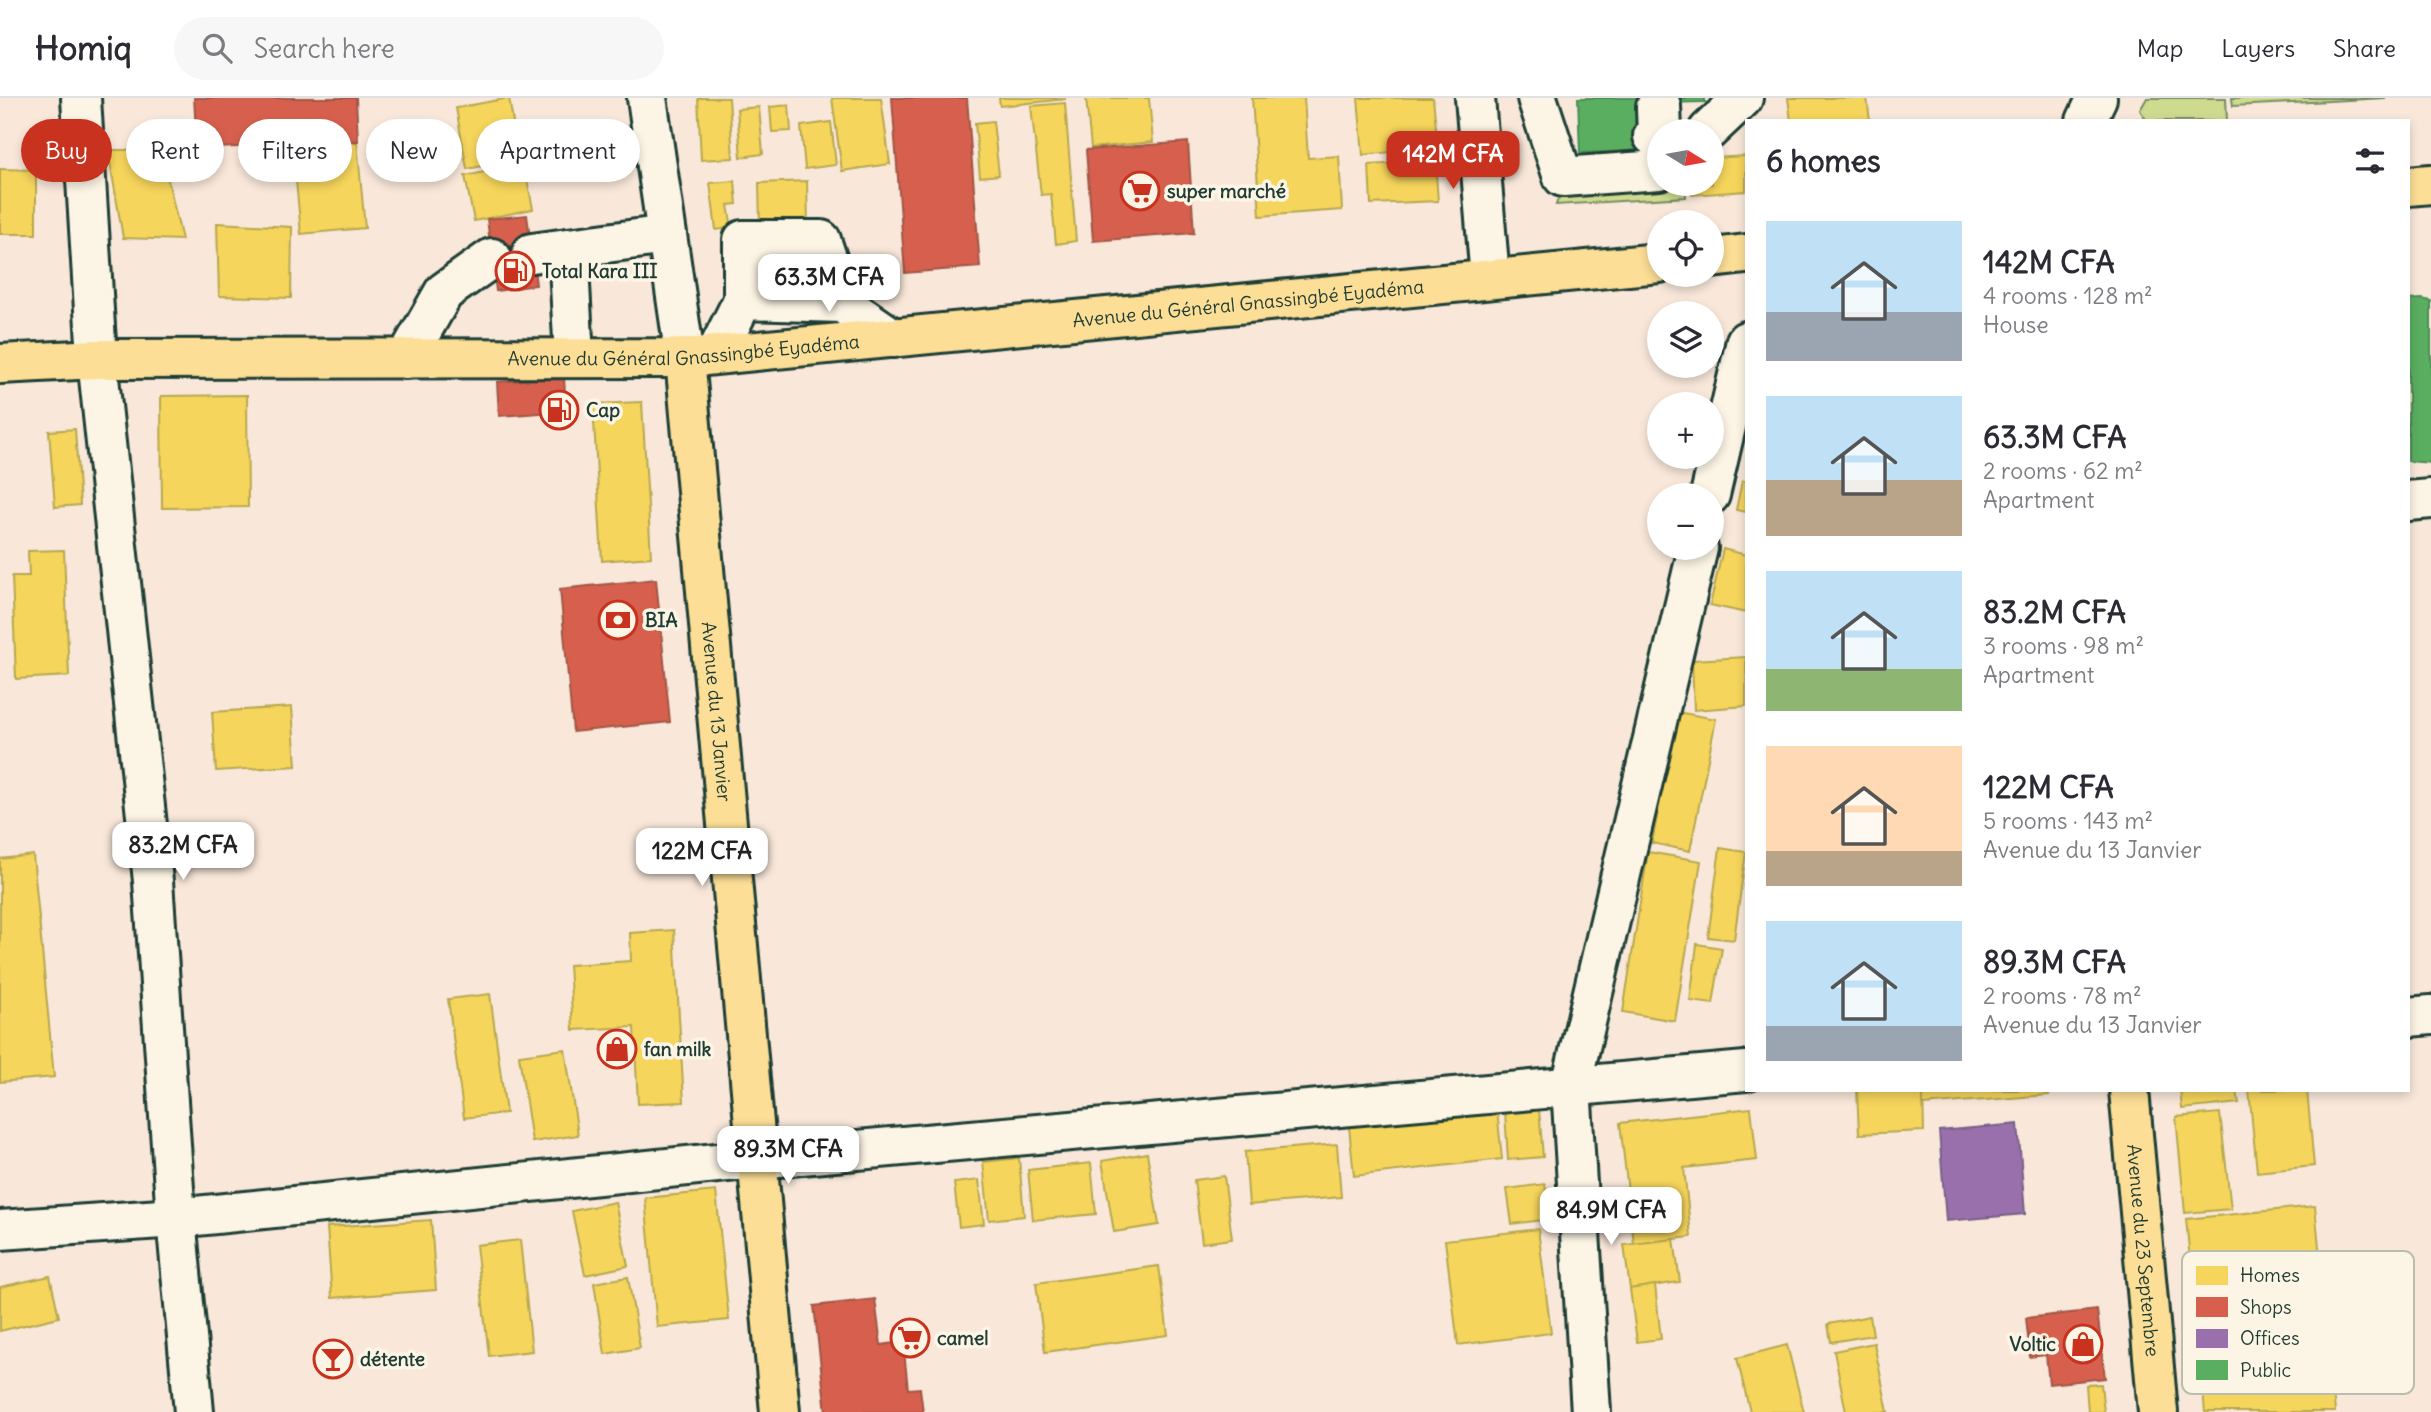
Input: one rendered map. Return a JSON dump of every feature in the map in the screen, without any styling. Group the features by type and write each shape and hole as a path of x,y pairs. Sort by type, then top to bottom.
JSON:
{"main road":[{"path":"2410,186 2431,184"},
{"path":"1724,257 1745,254"},
{"name":"Avenue du Général Gnassingbé Eyadéma","path":"0,364 97,359 701,356 1647,264"},
{"name":"Avenue du 13 Janvier","path":"701,356 757,1159 780,1412"},
{"name":"Avenue du 23 Septembre","path":"2129,1092 2158,1412"}],"street":[{"path":"81,98 97,359 153,881 176,1218 194,1412"},
{"name":"Avenue du 13 Janvier","path":"647,98 667,234 701,356"},
{"path":"1475,98 1490,279"},
{"path":"1537,98 1563,177 1647,150"},
{"path":"1721,119 1743,98"},
{"path":"2087,119 2097,98"},
{"path":"574,358 550,251 667,234"},
{"path":"701,356 743,300 743,240 821,240 842,303"},
{"path":"405,359 443,292 492,258"},
{"path":"743,300 842,303 893,338"},
{"path":"1713,483 1745,345"},
{"path":"2410,501 2431,499"},
{"path":"1591,1412 1571,1086 1695,560"},
{"path":"2410,1017 2431,1015"},
{"path":"0,1230 176,1218 757,1159 1745,1071"}],"green space":[{"path":"2147,98 2226,98 2227,119 2146,119 2140,110"},
{"path":"2232,98 2386,98 2233,106"},
{"path":"1647,185 1647,196 1686,197 1556,205 1560,193"}],"building: Homes":[{"path":"509,98 512,119 476,119 476,167 467,169 462,141 462,119 458,119 456,108"},
{"path":"698,98 729,98 733,158 701,160"},
{"path":"832,98 881,98 890,164 842,171"},
{"path":"999,98 1065,98 1065,99 1000,106"},
{"path":"1086,98 1149,98 1153,142 1091,148"},
{"path":"1252,98 1304,98 1308,158 1339,156 1342,210 1260,216"},
{"path":"1358,98 1433,98 1438,147 1363,155"},
{"path":"1788,98 1867,98 1870,119 1791,119"},
{"path":"1065,103 1076,241 1056,244 1051,194 1041,195 1031,106"},
{"path":"789,105 791,131 772,132 770,107"},
{"path":"759,107 763,154 741,157 737,109"},
{"path":"993,121 999,175 980,177 975,123"},
{"path":"831,122 836,165 805,169 801,126"},
{"path":"357,142 365,228 301,234 296,182 352,182 352,143"},
{"path":"112,150 126,150 126,182 168,182 182,240 123,238 112,173"},
{"path":"1745,156 1745,191 1724,193 1724,157"},
{"path":"1435,161 1438,201 1371,204 1369,165"},
{"path":"0,169 21,170 21,182 36,182 36,234 0,234"},
{"path":"476,174 476,182 528,182 533,209 474,221 465,176"},
{"path":"735,181 737,204 728,205 732,228 716,230 710,183"},
{"path":"807,181 808,225 760,226 759,183"},
{"path":"217,223 292,227 291,298 219,296"},
{"path":"247,395 248,507 162,508 161,396"},
{"path":"642,402 651,557 602,561 593,404"},
{"path":"75,429 80,505 55,507 49,431"},
{"path":"1742,481 1745,481 1745,512 1736,510"},
{"path":"1724,549 1745,555 1745,613 1710,605 1720,560 1724,560"},
{"path":"64,550 69,676 16,679 12,576 29,576 28,551"},
{"path":"1745,657 1745,706 1694,710 1692,660"},
{"path":"292,707 296,766 216,771 212,712"},
{"path":"1677,712 1716,719 1690,851 1652,843"},
{"path":"1720,848 1745,852 1734,940 1708,937"},
{"path":"1648,852 1701,861 1675,1021 1623,1012"},
{"path":"33,855 54,1077 0,1082 0,859"},
{"path":"674,930 684,1102 638,1104 634,1027 573,1030 569,965 631,961 630,933"},
{"path":"1697,944 1722,948 1713,1004 1690,1001"},
{"path":"490,994 506,1113 464,1118 448,999"},
{"path":"565,1049 578,1135 532,1142 519,1055"},
{"path":"1857,1092 1923,1092 1924,1131 1859,1134"},
{"path":"1923,1092 2048,1092 2049,1095 1923,1105"},
{"path":"2180,1092 2237,1092 2239,1103 2182,1109"},
{"path":"2249,1092 2307,1092 2314,1166 2257,1172"},
{"path":"1751,1108 1757,1160 1684,1168 1691,1237 1634,1244 1620,1123"},
{"path":"1539,1109 1543,1157 1508,1160 1505,1111"},
{"path":"1497,1110 1502,1159 1354,1176 1349,1127"},
{"path":"2220,1113 2231,1209 2185,1213 2176,1117"},
{"path":"1337,1144 1341,1197 1249,1205 1245,1152"},
{"path":"1147,1153 1159,1225 1114,1232 1102,1161"},
{"path":"1019,1158 1024,1216 989,1220 983,1162"},
{"path":"1091,1163 1096,1214 1033,1220 1028,1170"},
{"path":"1224,1176 1232,1239 1202,1243 1194,1180"},
{"path":"979,1180 984,1224 959,1227 954,1183"},
{"path":"1545,1184 1550,1219 1512,1224 1507,1189"},
{"path":"716,1191 729,1320 657,1327 645,1198"},
{"path":"615,1202 628,1266 585,1275 572,1211"},
{"path":"2315,1206 2319,1251 2189,1251 2186,1219"},
{"path":"431,1220 436,1290 332,1298 327,1227"},
{"path":"1538,1229 1551,1333 1458,1345 1445,1240"},
{"path":"1674,1239 1680,1282 1630,1289 1624,1245"},
{"path":"520,1240 532,1351 489,1356 476,1245"},
{"path":"1159,1266 1168,1335 1045,1352 1036,1283"},
{"path":"50,1276 59,1317 0,1331 0,1287"},
{"path":"628,1277 640,1348 605,1354 594,1283"},
{"path":"1655,1285 1661,1339 1637,1342 1630,1289"},
{"path":"1870,1316 1873,1335 1831,1342 1828,1324"},
{"path":"1874,1343 1888,1412 1846,1412 1834,1351"},
{"path":"1787,1345 1804,1412 1750,1412 1737,1358"},
{"path":"2101,1384 2104,1412 2088,1412 2086,1385"},
{"path":"2203,1394 2333,1394 2335,1412 2205,1412"}],"building: Shops":[{"path":"194,98 356,98 358,141 352,141 352,119 238,119 238,147 224,148 224,119 195,119"},
{"path":"892,98 967,98 980,267 905,273"},
{"name":"super marché","path":"1188,142 1194,233 1093,241 1086,150"},
{"path":"527,215 536,285 496,291 487,219"},
{"path":"768,244 820,247 817,288 766,285"},
{"path":"564,377 566,411 499,416 497,382"},
{"path":"656,579 670,722 573,732 560,589"},
{"path":"875,1299 881,1345 903,1342 908,1389 920,1388 923,1412 826,1412 814,1306"},
{"path":"2097,1310 2105,1378 2049,1384 2046,1355 2030,1357 2026,1318"}],"building: Offices":[{"path":"2018,1124 2025,1214 1946,1221 1939,1131"}],"building: Public":[{"path":"1578,98 1705,98 1705,102 1662,103 1659,119 1647,119 1647,150 1580,153"},
{"path":"2410,300 2431,301 2431,463 2410,461"}],"place":[{"name":"super marché","path":"1140,191"},
{"name":"Total Kara III","path":"515,271"},
{"name":"Cap","path":"559,410"},
{"name":"BIA","path":"618,620"},
{"name":"fan milk","path":"617,1049"},
{"name":"camel","path":"910,1338"},
{"name":"Voltic","path":"2083,1344"},
{"name":"détente","path":"333,1359"}]}
